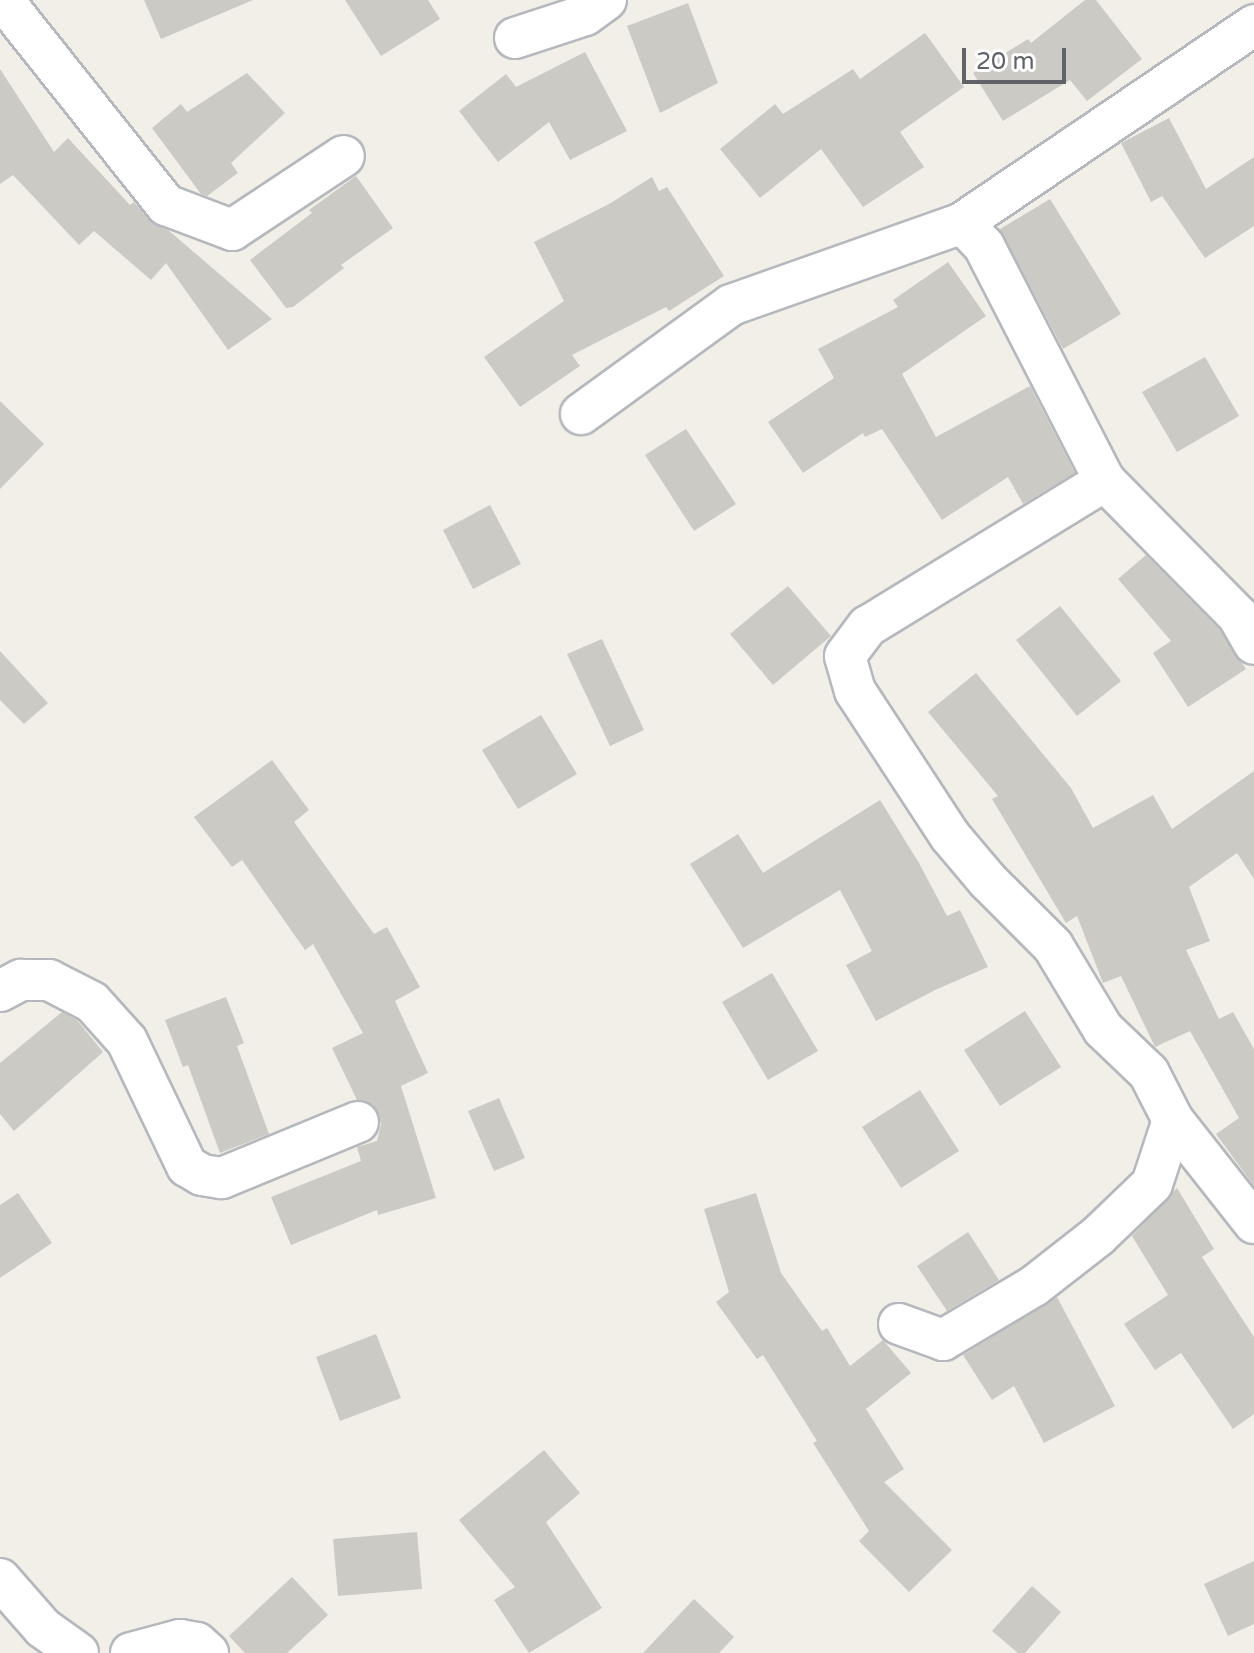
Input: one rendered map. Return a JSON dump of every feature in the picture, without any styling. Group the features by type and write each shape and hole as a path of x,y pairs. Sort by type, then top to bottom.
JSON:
{"street":[{"path":"3,0 166,205 232,230 344,156"},
{"path":"515,38 585,15 606,0"},
{"path":"581,414 731,305 962,223 1254,25"},
{"path":"962,223 984,246 1105,481 1238,616 1254,644"},
{"path":"1105,481 868,626 845,656 855,691 950,836 988,881 1053,946 1103,1029 1149,1073 1173,1120 1254,1223"},
{"path":"0,991 21,980 49,980 92,1002 127,1041 187,1166 202,1175 222,1178 358,1122"},
{"path":"899,1324 943,1340 1034,1286 1098,1236 1152,1184 1173,1120"},
{"path":"0,1579 43,1628 78,1653"},
{"path":"131,1653 180,1640 197,1643 208,1653"}],"building":[{"path":"144,0 253,0 161,39"},
{"path":"345,0 428,0 440,19 381,56"},
{"path":"1085,0 1096,0 1142,59 1087,101 1070,80 1003,121 973,73 1028,39 1031,43"},
{"path":"688,3 718,83 660,113 627,26"},
{"path":"925,33 964,87 900,132 924,167 863,207 821,149 760,198 720,149 775,104 783,114 853,69 860,79"},
{"path":"585,52 627,131 570,160 549,122 498,162 459,111 506,74 516,87"},
{"path":"0,69 54,152 68,138 130,205 134,202 149,220 168,230 272,319 228,350 166,263 151,280 94,231 79,245 13,175 0,184"},
{"path":"247,73 285,113 231,163 238,173 207,196 201,194 152,128 181,104 187,112"},
{"path":"1169,118 1206,189 1254,157 1254,226 1205,258 1162,196 1151,202 1121,143"},
{"path":"356,176 393,228 341,265 344,268 293,307 286,308 250,260 312,213 309,210"},
{"path":"652,177 659,191 667,187 724,276 669,311 666,307 572,355 580,366 520,407 484,357 564,301 534,242 609,204"},
{"path":"1050,199 1121,314 1063,349 1000,229"},
{"path":"948,262 986,316 902,374 936,437 1030,386 1075,473 1023,504 1008,477 942,520 882,429 865,437 863,433 803,473 768,422 834,378 818,349 898,307 893,300"},
{"path":"1205,357 1239,416 1177,452 1142,392"},
{"path":"0,401 44,444 0,489"},
{"path":"686,429 736,504 694,531 645,455"},
{"path":"490,505 521,564 473,589 443,530"},
{"path":"1146,555 1220,630 1246,669 1188,707 1153,653 1171,641 1118,579"},
{"path":"788,586 831,636 773,685 730,634"},
{"path":"1060,606 1121,681 1077,716 1016,640"},
{"path":"602,639 644,730 610,746 567,654"},
{"path":"0,651 48,703 24,724 0,700"},
{"path":"976,673 1071,788 1093,828 1153,795 1172,829 1254,771 1254,879 1237,853 1189,887 1210,941 1186,950 1219,1019 1233,1012 1254,1049 1254,1186 1216,1134 1239,1118 1190,1031 1155,1047 1121,976 1103,983 1077,916 1066,923 992,799 998,796 928,712"},
{"path":"541,715 577,774 518,809 482,750"},
{"path":"272,760 309,810 294,822 374,934 387,927 420,987 395,1001 428,1073 401,1086 436,1198 378,1215 377,1210 291,1245 271,1197 361,1161 357,1147 377,1141 381,1124 373,1104 357,1100 332,1048 363,1033 313,944 305,950 242,860 232,867 194,817"},
{"path":"880,800 947,916 960,910 988,967 876,1021 846,965 872,951 840,890 743,948 690,864 738,834 763,873"},
{"path":"772,973 818,1051 768,1080 722,1002"},
{"path":"226,997 244,1043 237,1046 269,1134 220,1153 188,1065 183,1067 165,1020"},
{"path":"1025,1011 1061,1067 1000,1106 964,1050"},
{"path":"62,1012 77,1020 103,1052 14,1131 0,1114 0,1063"},
{"path":"920,1090 959,1151 901,1188 862,1127"},
{"path":"499,1098 525,1158 494,1171 468,1111"},
{"path":"1177,1188 1214,1249 1202,1257 1254,1337 1254,1414 1233,1429 1181,1353 1155,1370 1124,1324 1168,1295 1132,1236"},
{"path":"18,1193 52,1243 0,1278 0,1205"},
{"path":"756,1193 781,1273 822,1331 827,1328 850,1366 883,1340 911,1373 866,1409 904,1469 884,1482 952,1550 909,1592 859,1541 869,1531 813,1443 817,1441 763,1355 757,1359 716,1302 729,1292 704,1209"},
{"path":"968,1232 999,1280 947,1311 917,1266"},
{"path":"1057,1297 1115,1406 1044,1443 1014,1386 992,1400 963,1355"},
{"path":"376,1334 401,1398 340,1421 316,1357"},
{"path":"544,1450 580,1493 546,1522 602,1608 529,1653 494,1600 515,1587 459,1520"},
{"path":"417,1532 422,1589 338,1596 333,1539"},
{"path":"1254,1561 1254,1624 1228,1636 1204,1584"},
{"path":"292,1577 328,1615 287,1653 245,1653 229,1636"},
{"path":"1032,1586 1061,1612 1025,1653 1018,1653 992,1631"},
{"path":"694,1599 734,1637 719,1653 643,1653"}]}
